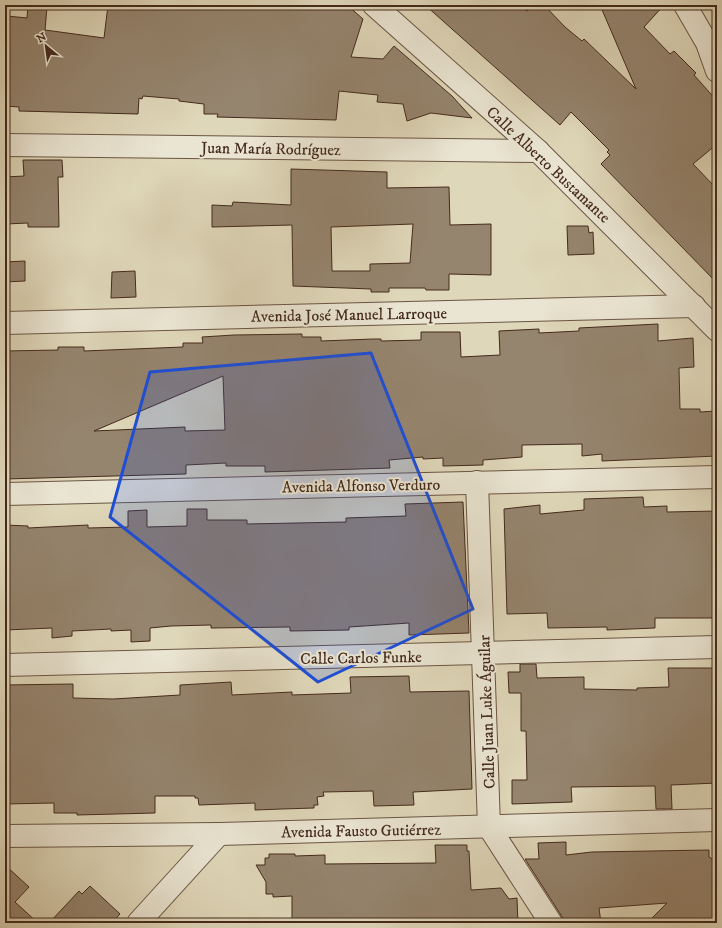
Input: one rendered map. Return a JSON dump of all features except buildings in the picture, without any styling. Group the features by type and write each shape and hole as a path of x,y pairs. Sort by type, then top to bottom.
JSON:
{"street":[{"name":"Calle Alberto Bustamante","path":"374,5 538,151 717,330"},
{"path":"685,5 707,43 717,71"},
{"name":"Juan María Rodríguez","path":"5,145 538,151"},
{"name":"Avenida José Manuel Larroque","path":"5,323 694,306"},
{"name":"Avenida Alfonso Verduro","path":"5,494 717,477"},
{"name":"Calle Juan Luke Águilar","path":"477,482 490,827"},
{"name":"Calle Carlos Funke","path":"5,665 717,647"},
{"name":"Avenida Fausto Gutiérrez","path":"5,836 219,834 717,820"},
{"path":"490,827 551,923"},
{"path":"138,923 219,834"}],"highlighted area":[{"path":"371,353 473,609 318,682 110,517 150,372"}]}
